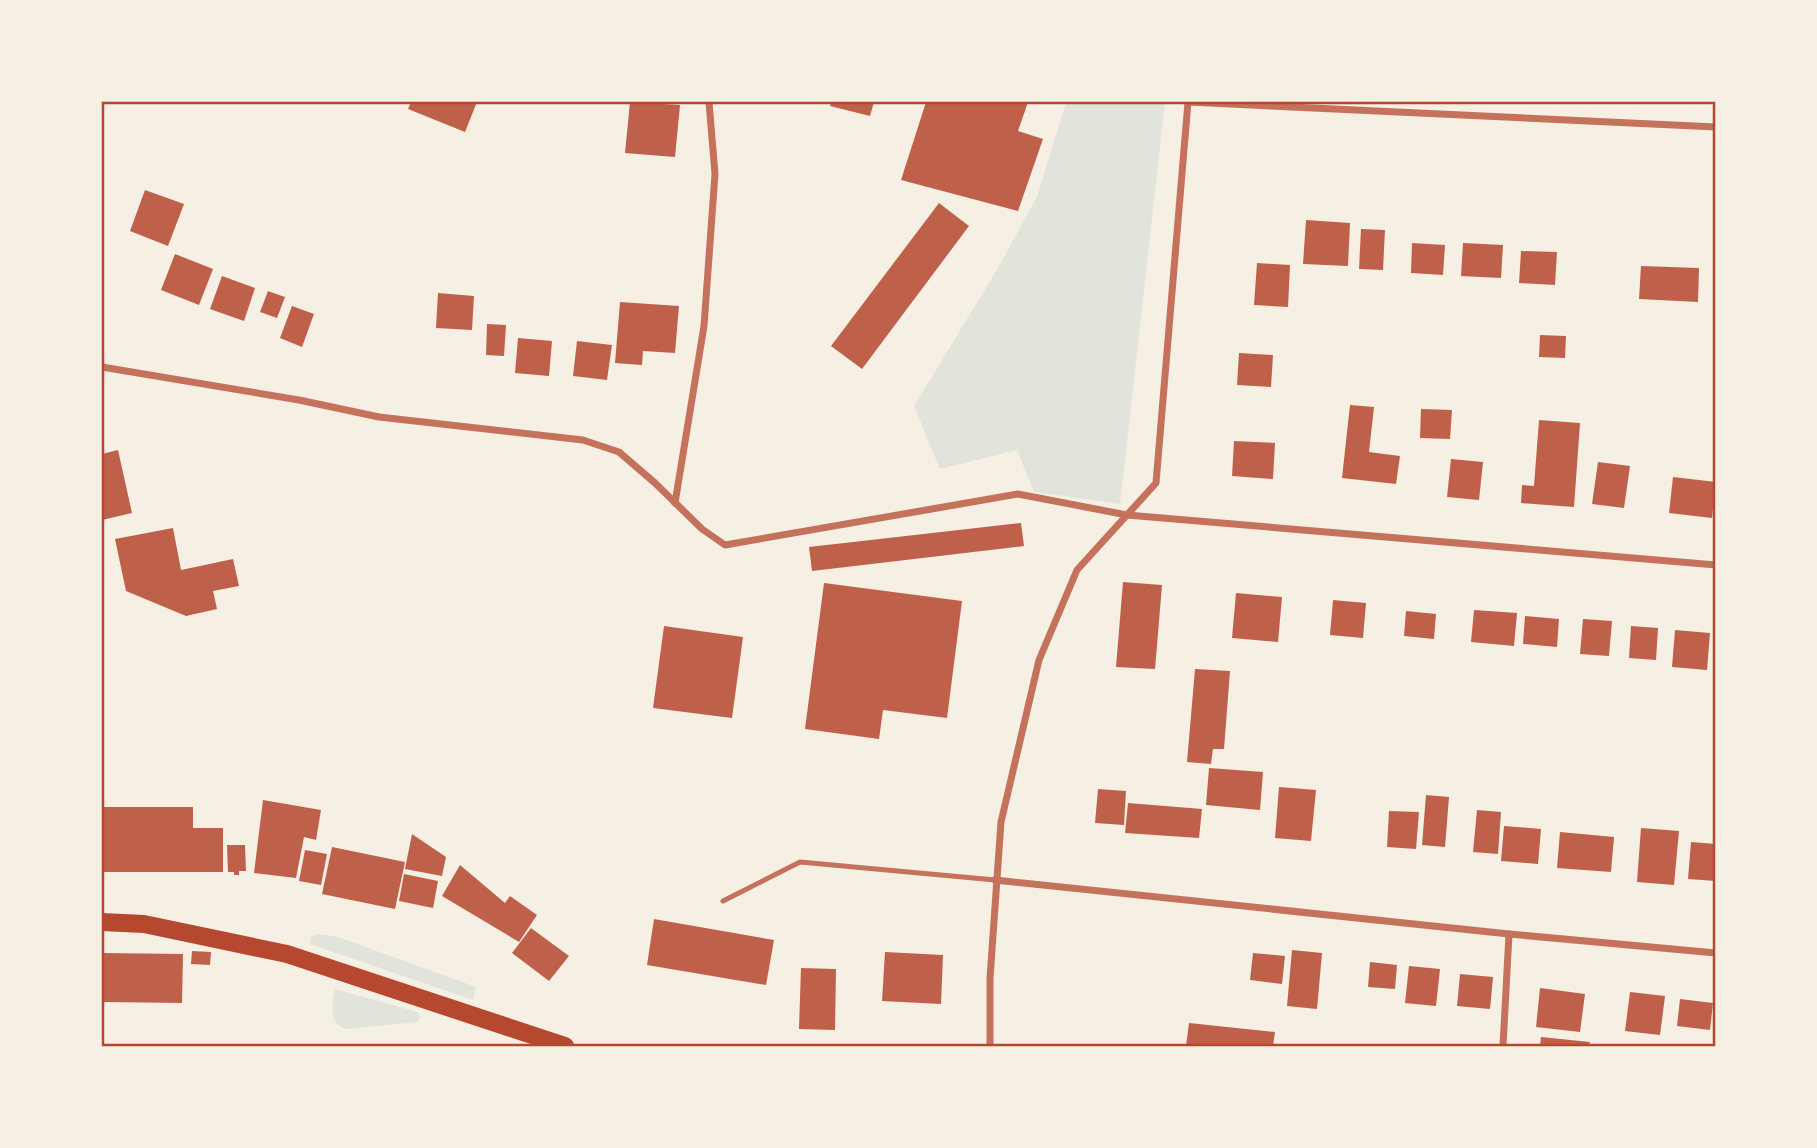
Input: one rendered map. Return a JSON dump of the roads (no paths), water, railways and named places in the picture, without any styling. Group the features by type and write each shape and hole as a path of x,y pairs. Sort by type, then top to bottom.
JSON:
{"main road":[{"path":"102,922 144,924 287,954 565,1046"}],"street":[{"path":"675,503 704,326 715,174 709,102"},
{"path":"990,1046 990,978 1001,822 1039,660 1077,570 1156,483 1188,102 1716,127"},
{"path":"102,367 299,400 379,417 583,440 620,452 702,529 725,545 1018,494 1127,515 1716,565"},
{"path":"995,880 1716,953"},
{"path":"1503,1046 1509,934"}],"lane":[{"path":"723,901 800,862 995,880"}]}
